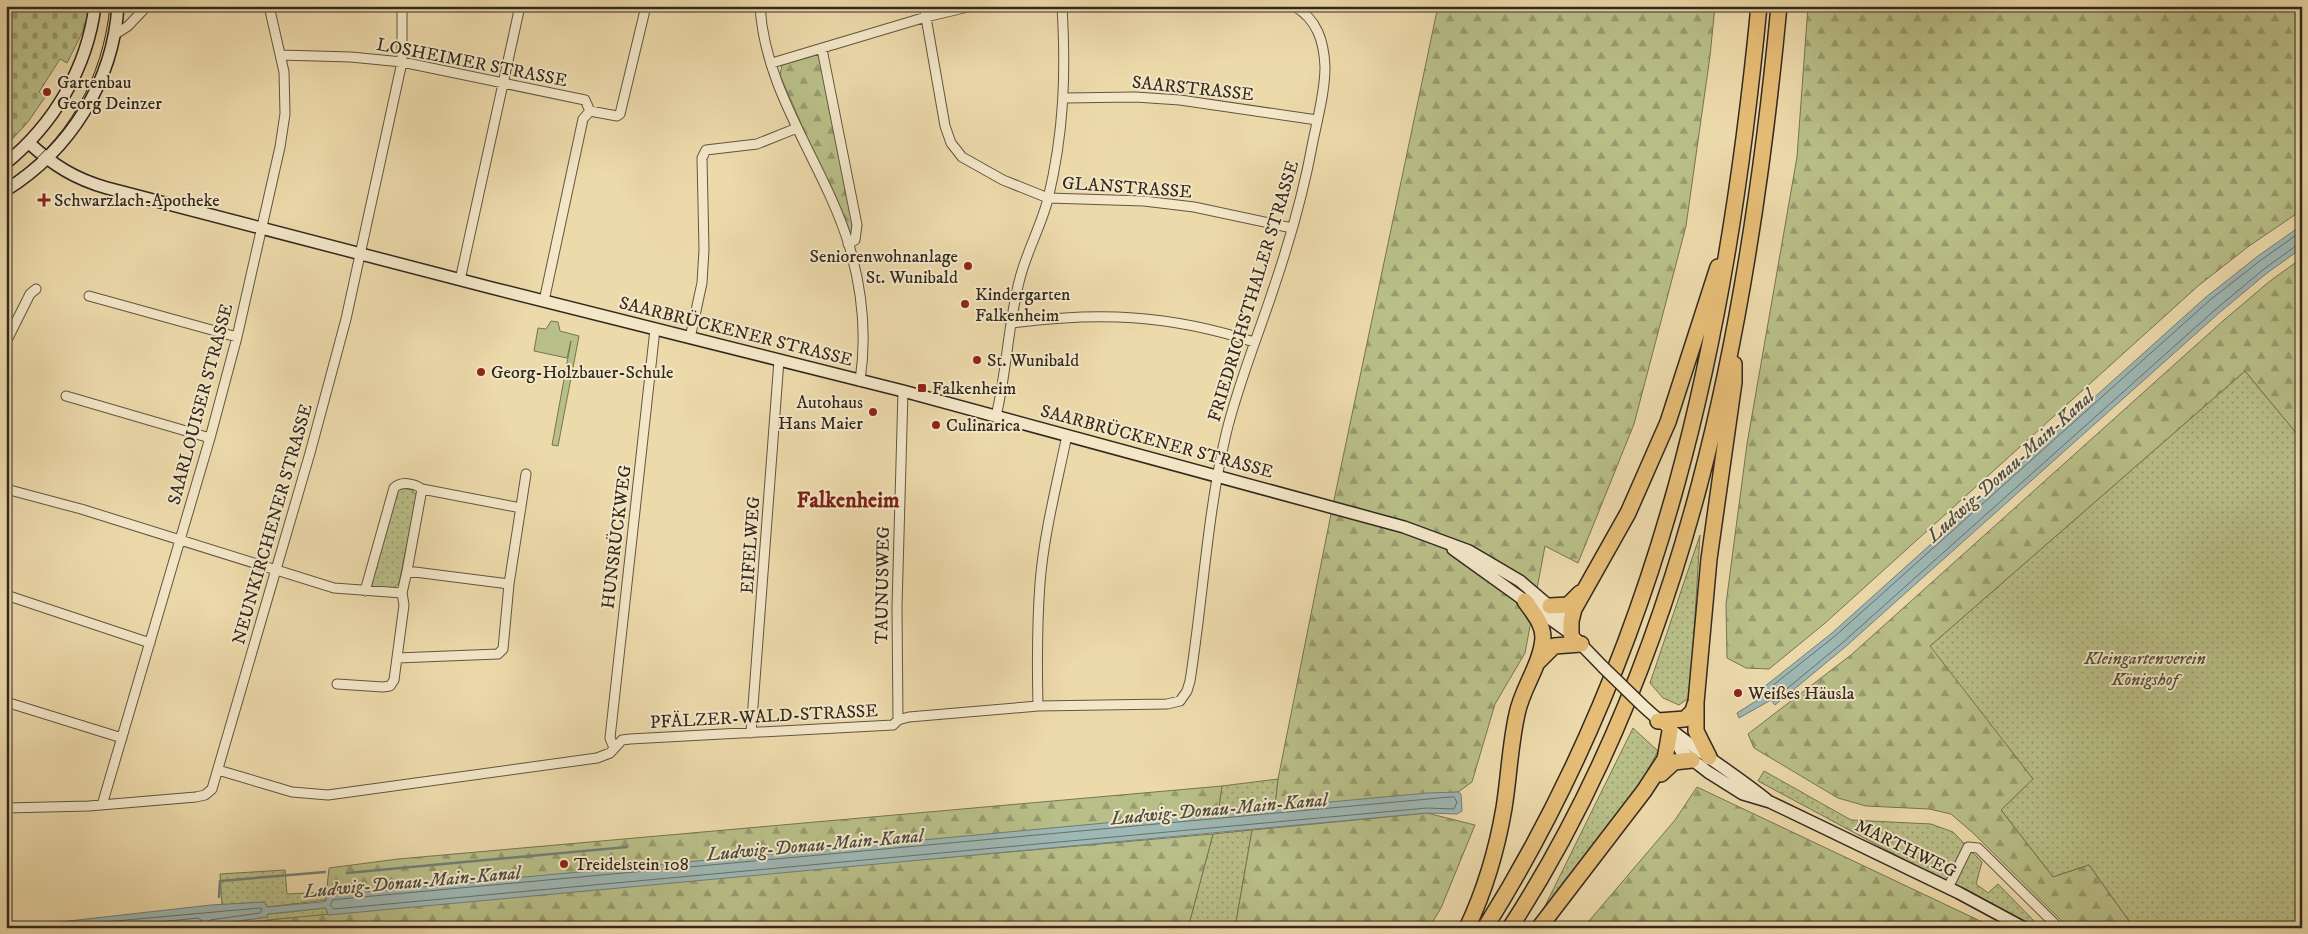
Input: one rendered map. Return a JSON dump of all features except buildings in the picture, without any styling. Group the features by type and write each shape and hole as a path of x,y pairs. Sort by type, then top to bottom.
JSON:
{"highway":[{"path":"1485,928 1527,859 1565,786 1610,686 1639,609 1668,516 1692,425 1712,334 1731,228 1748,110 1758,6"},
{"path":"1510,928 1537,883 1582,798 1642,662 1670,582 1694,502 1735,327 1763,157 1780,6"},
{"path":"1535,667 1554,646 1576,639 1572,615 1628,513 1668,422 1731,228"},
{"path":"1711,764 1696,730 1696,702 1709,559 1734,382 1735,327"},
{"path":"1550,606 1568,605 1586,587"},
{"path":"1467,928 1484,888 1495,850 1504,807 1517,713 1542,644 1542,630 1539,621 1525,601"},
{"path":"1658,721 1685,719 1693,711 1696,702"},
{"path":"1539,928 1644,791 1665,759 1670,731"},
{"path":"1644,791 1678,760 1692,760"}],"main road":[{"path":"6,163 29,143 50,119 73,79 88,41 95,6"},
{"path":"6,190 46,159 72,130 91,100 104,70 114,35 118,6"},
{"name":"SAARBRÜCKENER STRASSE","path":"29,143 46,159 70,175 100,186 460,280 903,391 1393,524 1469,551 1495,564 1527,586 1561,616 1576,639"},
{"name":"SAARBRÜCKENER STRASSE","path":"1442,541 1576,639"},
{"name":"MARTHWEG","path":"1576,639 1658,721 1670,731 1687,740 1711,764 1750,797 1770,802 1948,888 2024,928"},
{"name":"MARTHWEG","path":"1670,731 1681,751 1692,760 1711,764"}],"street":[{"path":"114,35 128,26 147,6"},
{"name":"SAARLOUISER STRASSE","path":"102,805 210,438 237,337 283,128 284,87 281,55 269,6"},
{"name":"NEUNKIRCHENER STRASSE","path":"6,808 102,805 205,795 212,789 310,453 361,254 402,62 402,6"},
{"path":"460,280 505,82 520,6"},
{"path":"544,301 583,119 590,111 617,116 620,114 646,6"},
{"path":"760,6 761,26 781,98 797,128 848,244 856,272 862,316 860,380"},
{"name":"GLANSTRASSE","path":"924,6 945,126 951,143 962,156 1004,180 1048,198 1161,203 1241,216 1292,228"},
{"path":"772,63 926,17 972,6"},
{"path":"996,416 1020,276 1038,231 1048,198 1065,98 1062,6"},
{"name":"FRIEDRICHSTHALER STRASSE","path":"1218,476 1233,410 1292,228 1308,168 1318,120 1324,76 1322,48 1313,20 1294,6"},
{"path":"822,48 857,225 855,240 848,244"},
{"name":"LOSHEIMER STRASSE","path":"281,55 351,57 402,62 585,100 590,111"},
{"name":"SAARSTRASSE","path":"1065,98 1135,97 1180,100 1318,120"},
{"path":"690,338 702,283 704,250 702,158 706,150 757,144 797,128"},
{"path":"6,342 30,294 36,289"},
{"path":"89,296 237,337"},
{"path":"1011,323 1067,316 1119,316 1213,329 1254,342"},
{"name":"HUNSRÜCKWEG","path":"614,748 610,738 654,329"},
{"name":"EIFELWEG","path":"751,733 779,360"},
{"name":"TAUNUSWEG","path":"898,720 897,607 903,391"},
{"path":"66,396 210,438"},
{"path":"1038,706 1037,633 1040,582 1052,508 1067,435"},
{"path":"397,658 498,654 503,650 509,584 526,474"},
{"name":"PFÄLZER-WALD-STRASSE","path":"218,770 292,792 328,795 597,758 610,753 622,740 893,726 898,720 960,711 1038,706 1167,704 1180,701 1187,691 1190,681 1208,538 1218,476"},
{"path":"366,592 394,488 403,484 418,486 422,489 521,508"},
{"path":"6,489 334,588 366,592 402,593"},
{"path":"337,684 390,686 394,680 404,605 402,593 422,489"},
{"path":"407,571 509,584"},
{"path":"6,595 150,643"},
{"path":"6,702 122,738"},
{"path":"1948,888 1968,847 1978,848 2059,928"}],"green space":[{"path":"6,6 89,6 85,27 67,63 60,59 39,92 45,97 28,122 6,146"},
{"path":"1438,6 1715,6 1710,56 1686,226 1634,424 1578,563 1545,546 1525,653 1495,704 1472,782 1458,792 1275,807 1278,779 1330,519"},
{"path":"1808,6 2302,6 2302,210 2249,246 2198,286 1824,624 1769,669 1746,668 1727,658 1726,604 1747,444 1797,157"},
{"path":"820,54 856,232 853,236 849,234 780,75 782,65"},
{"path":"2302,258 2302,440 2245,371 1930,646 2033,779 2001,810 2053,877 2089,865 2134,928 2069,928 1973,833 1951,814 1929,809 1866,806 1838,798 1754,748 1748,734 1851,655 2224,320 2270,281"},
{"path":"551,321 558,322 560,331 579,336 558,446 552,445 571,341 567,358 534,351 538,328 546,329"},
{"name":"Kleingartenverein Königshof","path":"2245,371 2302,440 2302,928 2134,928 2089,865 2053,877 2001,810 2033,779 1929,647"},
{"path":"401,488 412,490 417,496 399,583 391,590 373,588 371,584 397,490"},
{"path":"1700,535 1690,697 1679,705 1663,698 1650,683"},
{"path":"1633,728 1658,751 1641,782 1542,912"},
{"path":"1764,771 1851,820 1931,824 1953,832 1982,862 1976,884 1988,893 1998,884 2039,926 2032,928 1758,781"},
{"path":"1278,779 1275,807 1218,813 1222,786"},
{"path":"1222,786 1218,813 326,896 329,868 398,859"},
{"path":"1697,787 1995,928 1583,928 1675,820"},
{"path":"1427,813 1475,825 1441,908 1429,928 1235,928 1252,830"},
{"path":"1252,830 1235,928 1188,928 1213,834"},
{"path":"1213,834 1188,928 189,928 520,895"},
{"path":"285,870 287,894 325,892 326,900 267,907 265,902 222,905 220,874"},
{"path":"326,908 328,915 206,926 266,917 268,914"}],"water":[{"path":"2302,225 2302,248 2267,273 2219,313 1844,648 1775,705 1771,700 1739,718 1737,713 1767,694 1764,687 1832,633 2206,297 2258,256"},
{"path":"1458,792 1461,794 1462,811 1457,814 1427,813 328,915 326,908 268,914 267,917 189,928 6,928 211,905 265,902 267,907 322,902 326,901 326,896 332,895 1427,793"}],"waterway":[{"name":"Ludwig-Donau-Main-Kanal","path":"347,873 627,847"},
{"name":"Ludwig-Donau-Main-Kanal","path":"219,897 220,881 325,872"}],"tram line":[{"path":"6,183 28,167 47,148 64,128 78,106 90,83 99,59 106,33 110,6"}],"place":[{"name":"Gartenbau Georg Deinzer","path":"47,92"},
{"name":"Schwarzlach-Apotheke","path":"44,200"},
{"name":"Seniorenwohnanlage St. Wunibald","path":"968,266"},
{"name":"Kindergarten Falkenheim","path":"965,304"},
{"name":"St. Wunibald","path":"977,360"},
{"name":"Georg-Holzbauer-Schule","path":"481,372"},
{"name":"Falkenheim","path":"922,388"},
{"name":"Autohaus Hans Maier","path":"873,412"},
{"name":"Culinarica","path":"936,425"},
{"name":"Weißes Häusla","path":"1738,693"},
{"name":"Treidelstein 108","path":"564,864"}],"district":[{"name":"Falkenheim","path":"848,499"}]}
